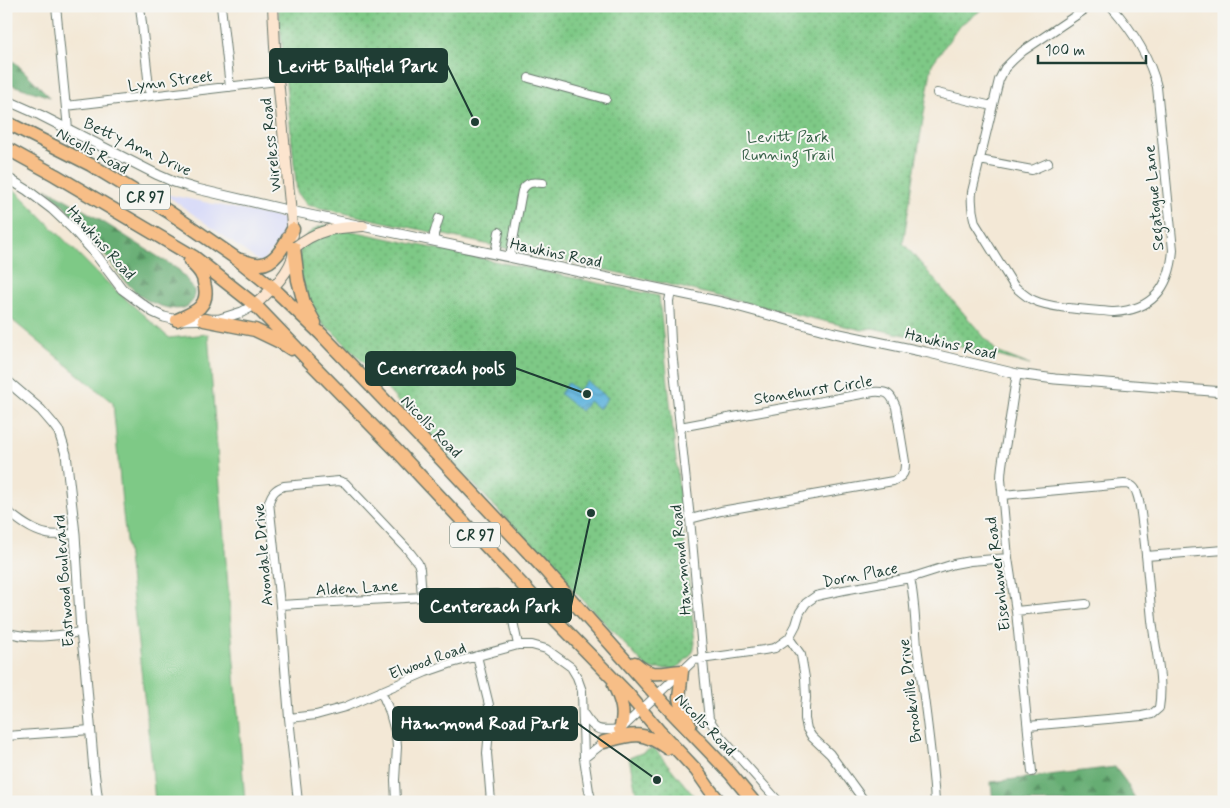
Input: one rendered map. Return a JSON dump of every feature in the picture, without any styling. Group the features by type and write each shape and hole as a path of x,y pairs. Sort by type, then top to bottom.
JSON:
{"highway":[{"name":"Nicolls Road","path":"6,122 99,170 169,212 237,259 273,288 321,334 442,459 544,568 657,695 730,773 754,802"},
{"name":"CR 97","path":"6,148 194,257 255,304 628,694 690,764 720,802"},
{"path":"237,259 254,264 263,264 271,261 280,251 293,229"},
{"path":"294,248 299,285 304,303 321,334"},
{"path":"177,320 192,314 200,308 206,291 202,276 180,249"},
{"path":"204,320 255,330 280,342 308,360"},
{"path":"612,644 649,673 682,671 679,688 681,707 698,739"},
{"path":"611,678 623,708 623,723 620,730"},
{"path":"604,742 627,736 644,736 655,739 690,764"}],"main road":[{"name":"Wireless Road","path":"269,6 275,47"},
{"name":"Wireless Road","path":"273,6 275,47 291,211"},
{"name":"Hawkins Road","path":"255,304 273,288 291,262 294,248 291,211"},
{"path":"294,248 306,238 333,228 363,226"}],"street":[{"path":"56,6 68,129"},
{"path":"140,6 150,96"},
{"path":"222,6 230,87"},
{"name":"Segatogue Lane","path":"1090,6 1014,59 1005,68 999,80 992,106 972,192 971,204 976,223 1014,286 1024,294 1033,300 1046,304 1122,312 1139,307 1158,294 1166,282 1173,250 1158,87 1145,53 1112,6"},
{"path":"529,78 606,99"},
{"name":"Lynn Street","path":"66,106 278,81"},
{"path":"937,93 992,106"},
{"name":"Betty Ann Drive","path":"6,100 174,182 291,211"},
{"path":"980,160 1032,170 1048,163"},
{"name":"Hawkins Road","path":"6,177 52,209 94,252 122,289 153,312 177,320 220,319 242,312 255,304"},
{"path":"510,257 524,186 530,182 543,183"},
{"name":"Hawkins Road","path":"291,211 722,302 835,333 1017,374 1224,392"},
{"path":"434,241 439,218"},
{"path":"496,254 500,232"},
{"name":"Hammond Road","path":"671,292 669,301 670,329 709,719 720,736 779,802"},
{"name":"Eisenhower Road","path":"1017,374 1001,468 1001,479 1032,772"},
{"name":"Eastwood Boulevard","path":"6,380 41,410 53,424 59,432 66,454 75,534 81,632 98,802"},
{"name":"Stonehurst Circle","path":"680,427 744,414 881,391 889,393 894,400 905,462 905,471 900,478 894,481 731,509 690,519"},
{"name":"Avondale Drive","path":"298,802 269,502 272,494 284,486 339,481 345,483 418,563 422,597"},
{"path":"1002,495 1130,484 1134,488 1139,500 1146,556 1160,684 1159,708 1152,714 1142,716 1028,726"},
{"path":"6,510 25,524 46,534 75,534"},
{"path":"1146,556 1224,550"},
{"name":"Dorn Place","path":"789,638 796,626 800,612 806,603 816,596 910,578 962,562 1008,558"},
{"name":"Brookville Drive","path":"910,578 935,802"},
{"name":"Alden Lane","path":"280,606 497,594 510,602 518,645"},
{"path":"1016,611 1086,604"},
{"path":"6,632 27,637 42,637 81,632"},
{"path":"584,758 620,730 694,660 775,648 789,638 801,655 805,678 805,719 807,728 812,737 830,754 865,802"},
{"name":"Elwood Road","path":"289,718 316,715 345,707 426,672 518,645 546,648 570,667 578,677 582,691 583,713"},
{"path":"477,656 489,705 490,719 487,753 491,802"},
{"path":"381,691 396,734 396,802"},
{"path":"583,713 592,727 598,730 620,730"},
{"path":"583,713 584,758 592,802"},
{"path":"6,736 91,730"}],"shaded area":[{"path":"165,194 291,220 291,229 261,263"}],"green space":[{"name":"Levitt Park Running Trail","path":"278,6 987,6 960,25 932,64 903,243 997,352 1030,365 984,352 872,328 862,330 628,275 307,205 297,192"},
{"path":"6,57 17,64 50,97 6,83"},
{"path":"6,186 17,192 99,275 169,338 208,334 245,802 155,802 123,514 113,403 6,315"},
{"path":"46,188 179,270 194,289 194,299 187,306 175,309 155,304 139,295 124,280 82,227"},
{"path":"324,225 659,296 695,643 693,652 681,665 674,669 648,669 430,438 364,363 313,314 299,273 300,244 307,235"},
{"path":"654,748 699,802 638,802 629,758"},
{"path":"1115,767 1137,802 993,802 991,782"}],"water":[{"path":"587,381 608,398 599,409 589,401 581,411 560,394 568,383 578,391"}],"place":[{"name":"Levitt Ballfield Park","path":"475,122"},
{"name":"Cenerreach pools","path":"587,394"},
{"name":"Centereach Park","path":"591,513"},
{"name":"Hammond Road Park","path":"657,780"}]}
